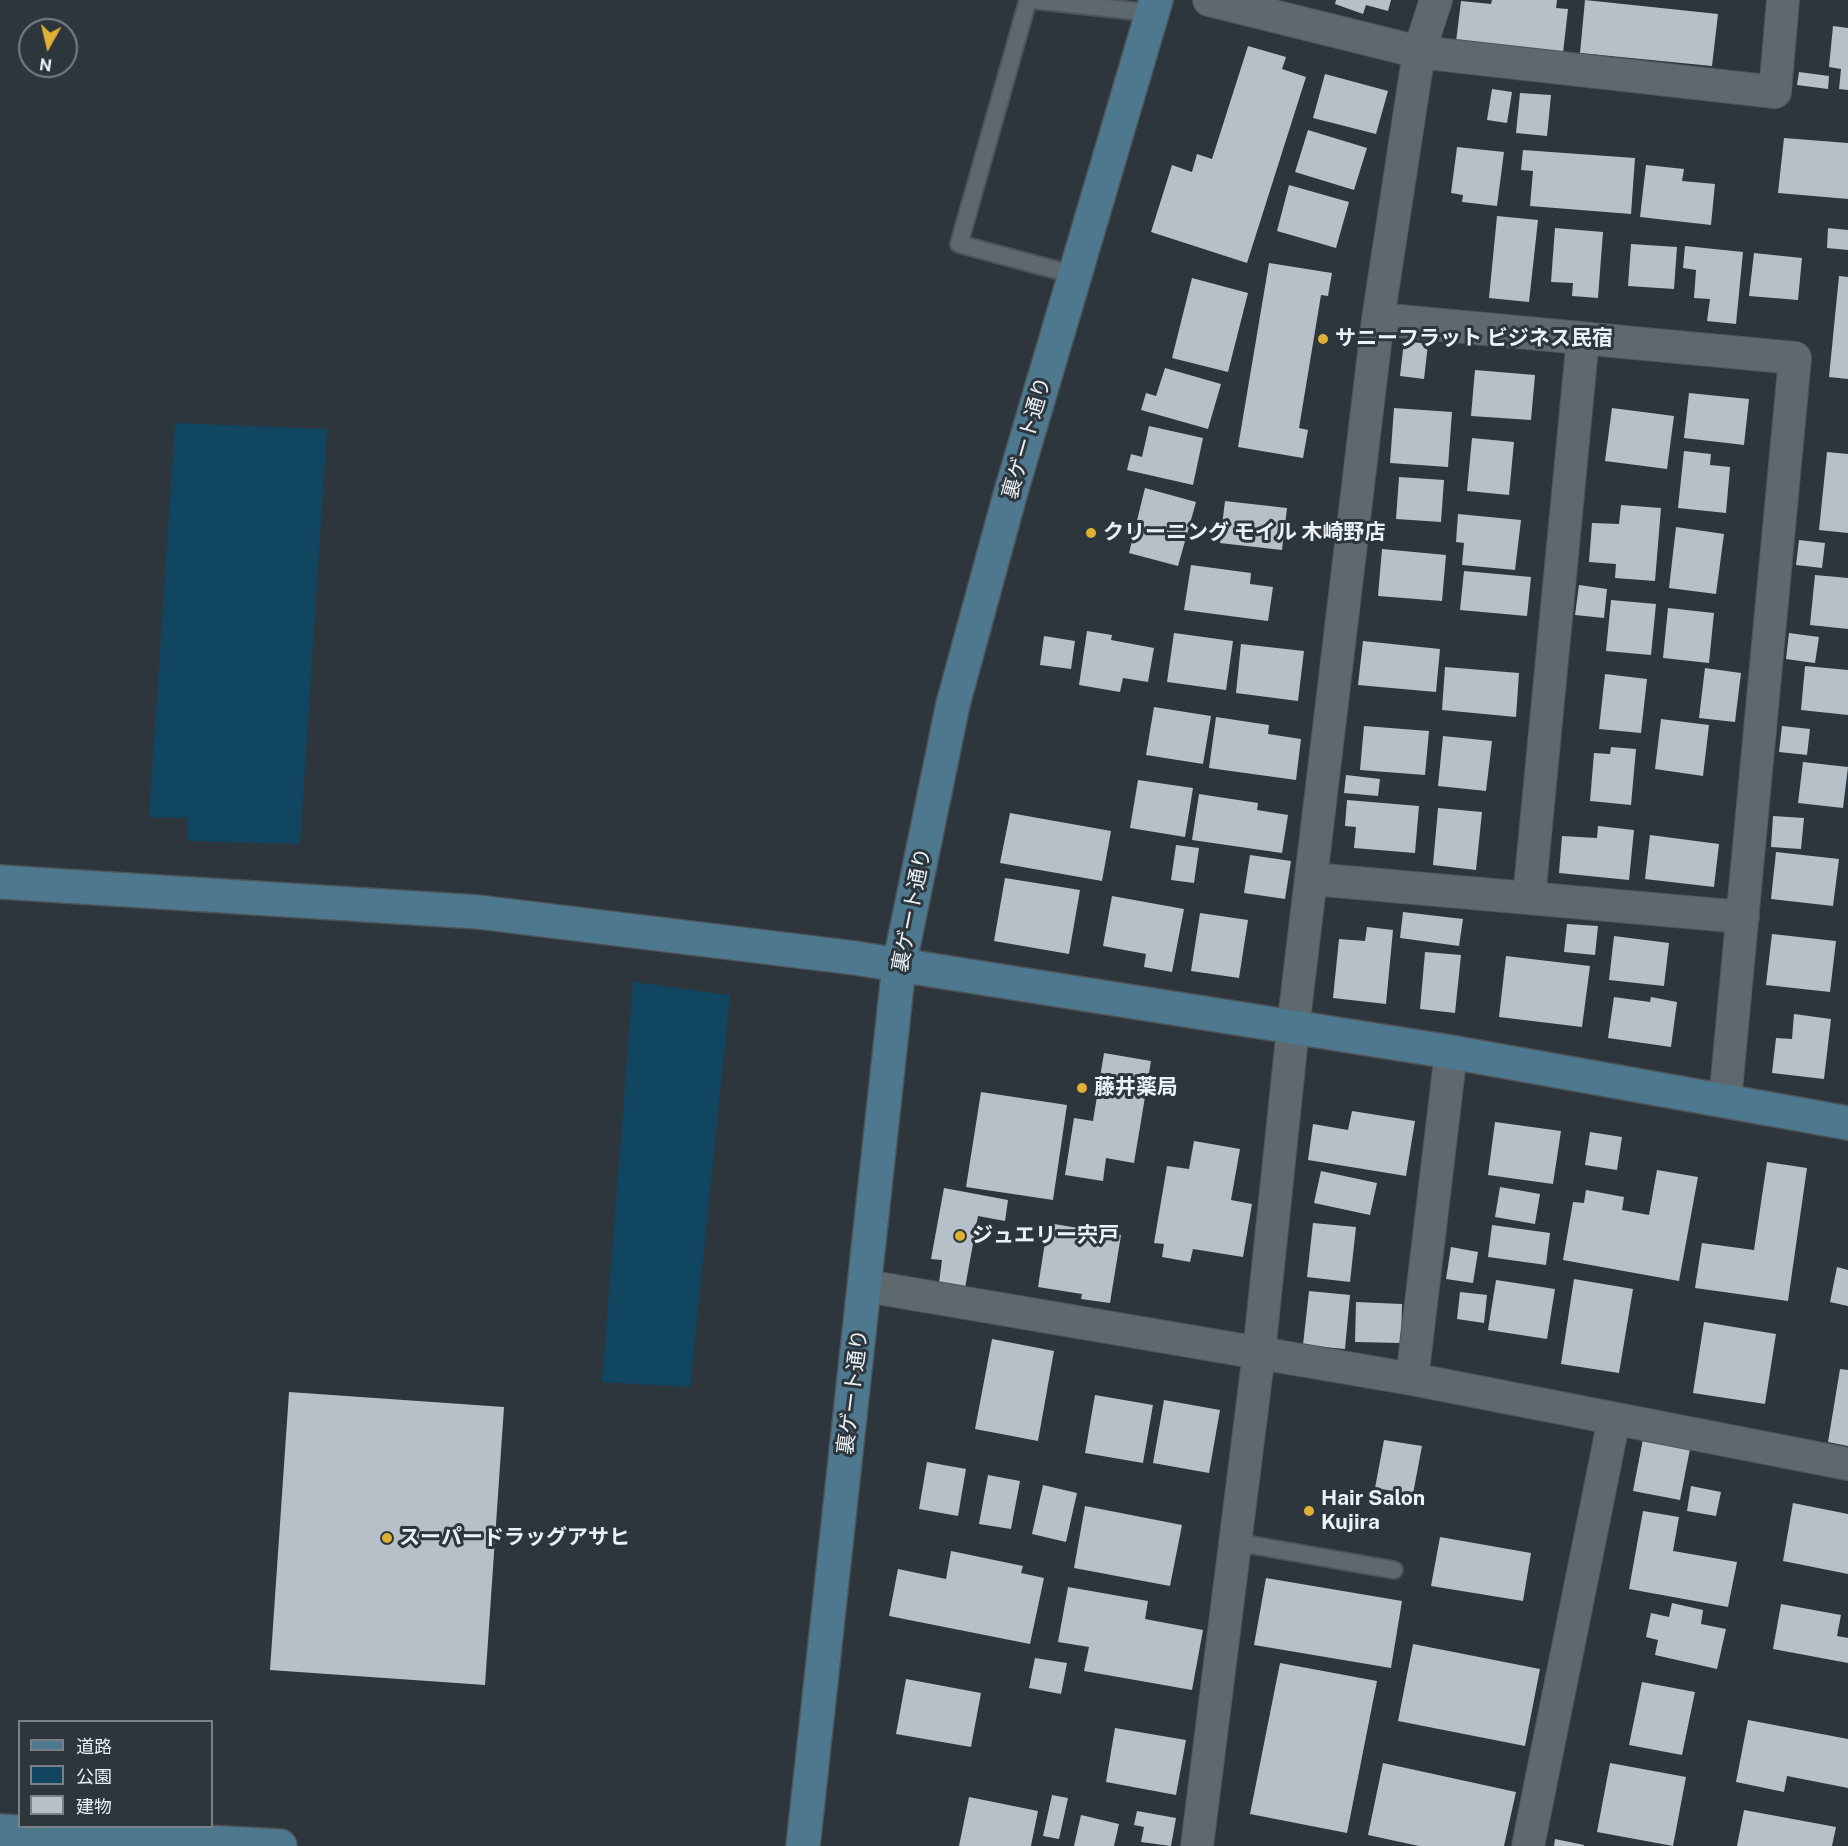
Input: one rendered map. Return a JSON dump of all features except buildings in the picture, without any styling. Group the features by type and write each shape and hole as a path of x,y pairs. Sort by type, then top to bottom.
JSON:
{"street":[{"path":"1209,0 1419,52 1775,92 1783,0"},
{"path":"1197,1846 1258,1353 1293,1028 1378,319 1419,52 1436,0"},
{"name":"裏ゲート通り","path":"803,1846 866,1286 899,966 952,704 1010,495 1154,6"},
{"path":"1378,319 1795,358 1725,1101"},
{"path":"1529,898 1583,338"},
{"path":"1312,879 1743,917"},
{"path":"0,882 478,912 855,958 1451,1052 1848,1123"},
{"path":"1412,1379 1451,1052"},
{"path":"866,1286 1412,1379 1848,1464"},
{"path":"1528,1846 1614,1419"},
{"path":"0,1831 280,1846"}],"lane":[{"path":"1028,0 958,244 1075,275"},
{"path":"1033,0 1154,6"},
{"path":"1234,1542 1394,1570"}],"green space":[{"path":"175,423 327,429 300,844 187,841 188,818 149,817"},
{"path":"633,982 730,995 690,1387 602,1382"}],"place":[{"name":"サニーフラット ビジネス民宿","path":"1323,339"},
{"name":"クリーニング モイル 木崎野店","path":"1091,533"},
{"name":"藤井薬局","path":"1082,1088"},
{"name":"ジュエリー宍戸","path":"960,1236"},
{"name":"Hair Salon Kujira","path":"1309,1511"},
{"name":"スーパードラッグアサヒ","path":"387,1538"}]}
